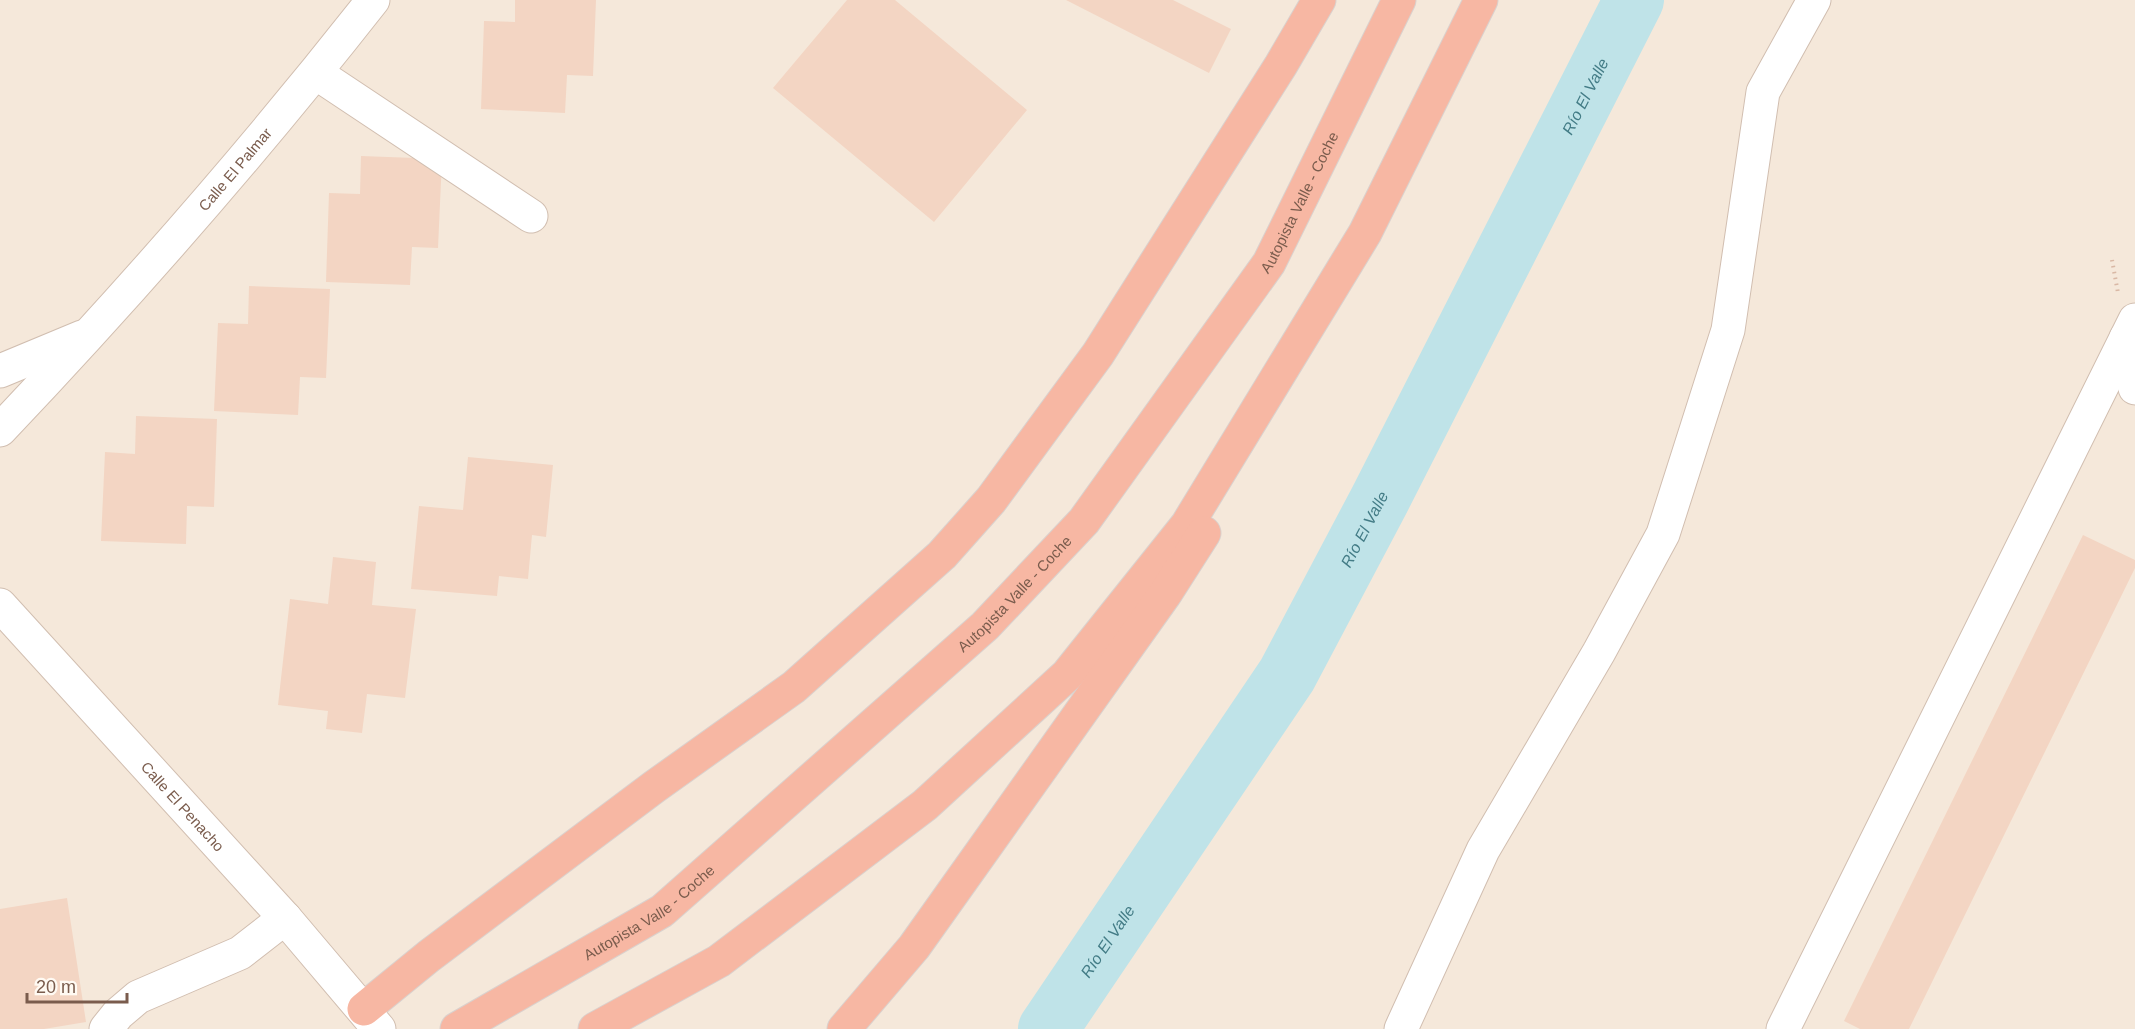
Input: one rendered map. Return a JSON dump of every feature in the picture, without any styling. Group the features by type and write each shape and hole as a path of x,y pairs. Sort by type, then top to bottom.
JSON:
{"highway":[{"path":"373,1022 429,956 654,787 794,687 942,555 992,500 1098,354 1281,65 1319,0"},
{"name":"Autopista Valle - Coche","path":"457,1029 662,911 985,626 1084,521 1269,263 1399,0"},
{"path":"844,1029 914,946 1165,594 1290,397 1365,233 1481,0"},
{"path":"596,1029 718,961 925,805 1067,675 1187,525 1365,233"}],"street":[{"name":"Calle El Palmar","path":"0,430 92,333 316,73 373,0"},
{"path":"1401,1029 1483,850 1599,652 1663,534 1728,330 1763,92 1814,0"},
{"path":"316,73 531,216"},
{"path":"2131,329 2135,388"},
{"path":"1783,1029 2131,329"},
{"name":"Calle El Palmar","path":"0,371 92,333"},
{"name":"Calle El Penacho","path":"0,605 285,918 373,1022"},
{"path":"106,1029 118,1014 138,997 240,953 285,918"}],"shaded area":[{"path":"0,0 2135,0 2135,1029 0,1029"}],"building":[{"path":"515,0 596,0 593,76 567,75 565,113 481,109 484,21 515,22"},
{"path":"847,0 895,0 1027,110 934,222 773,88"},
{"path":"1066,0 1173,0 1231,29 1209,73"},
{"path":"361,156 442,159 438,248 412,247 410,285 326,282 329,193 360,194"},
{"path":"249,286 330,289 326,378 300,377 298,415 214,411 218,323 248,324"},
{"path":"136,416 217,419 214,507 187,506 186,544 101,541 105,452 135,454"},
{"path":"468,457 553,465 546,537 532,535 528,579 499,576 497,596 411,589 419,506 463,510"},
{"path":"2083,535 2135,560 2135,568 1909,1029 1860,1029 1844,1021"},
{"path":"333,557 376,562 372,605 416,609 405,698 367,694 362,733 326,729 328,711 278,705 290,599 328,604"},
{"path":"67,898 86,1022 44,1029 0,1029 0,909"}],"waterway":[{"name":"Río El Valle","path":"1048,1029 1287,675 1379,501 1634,0"}]}
